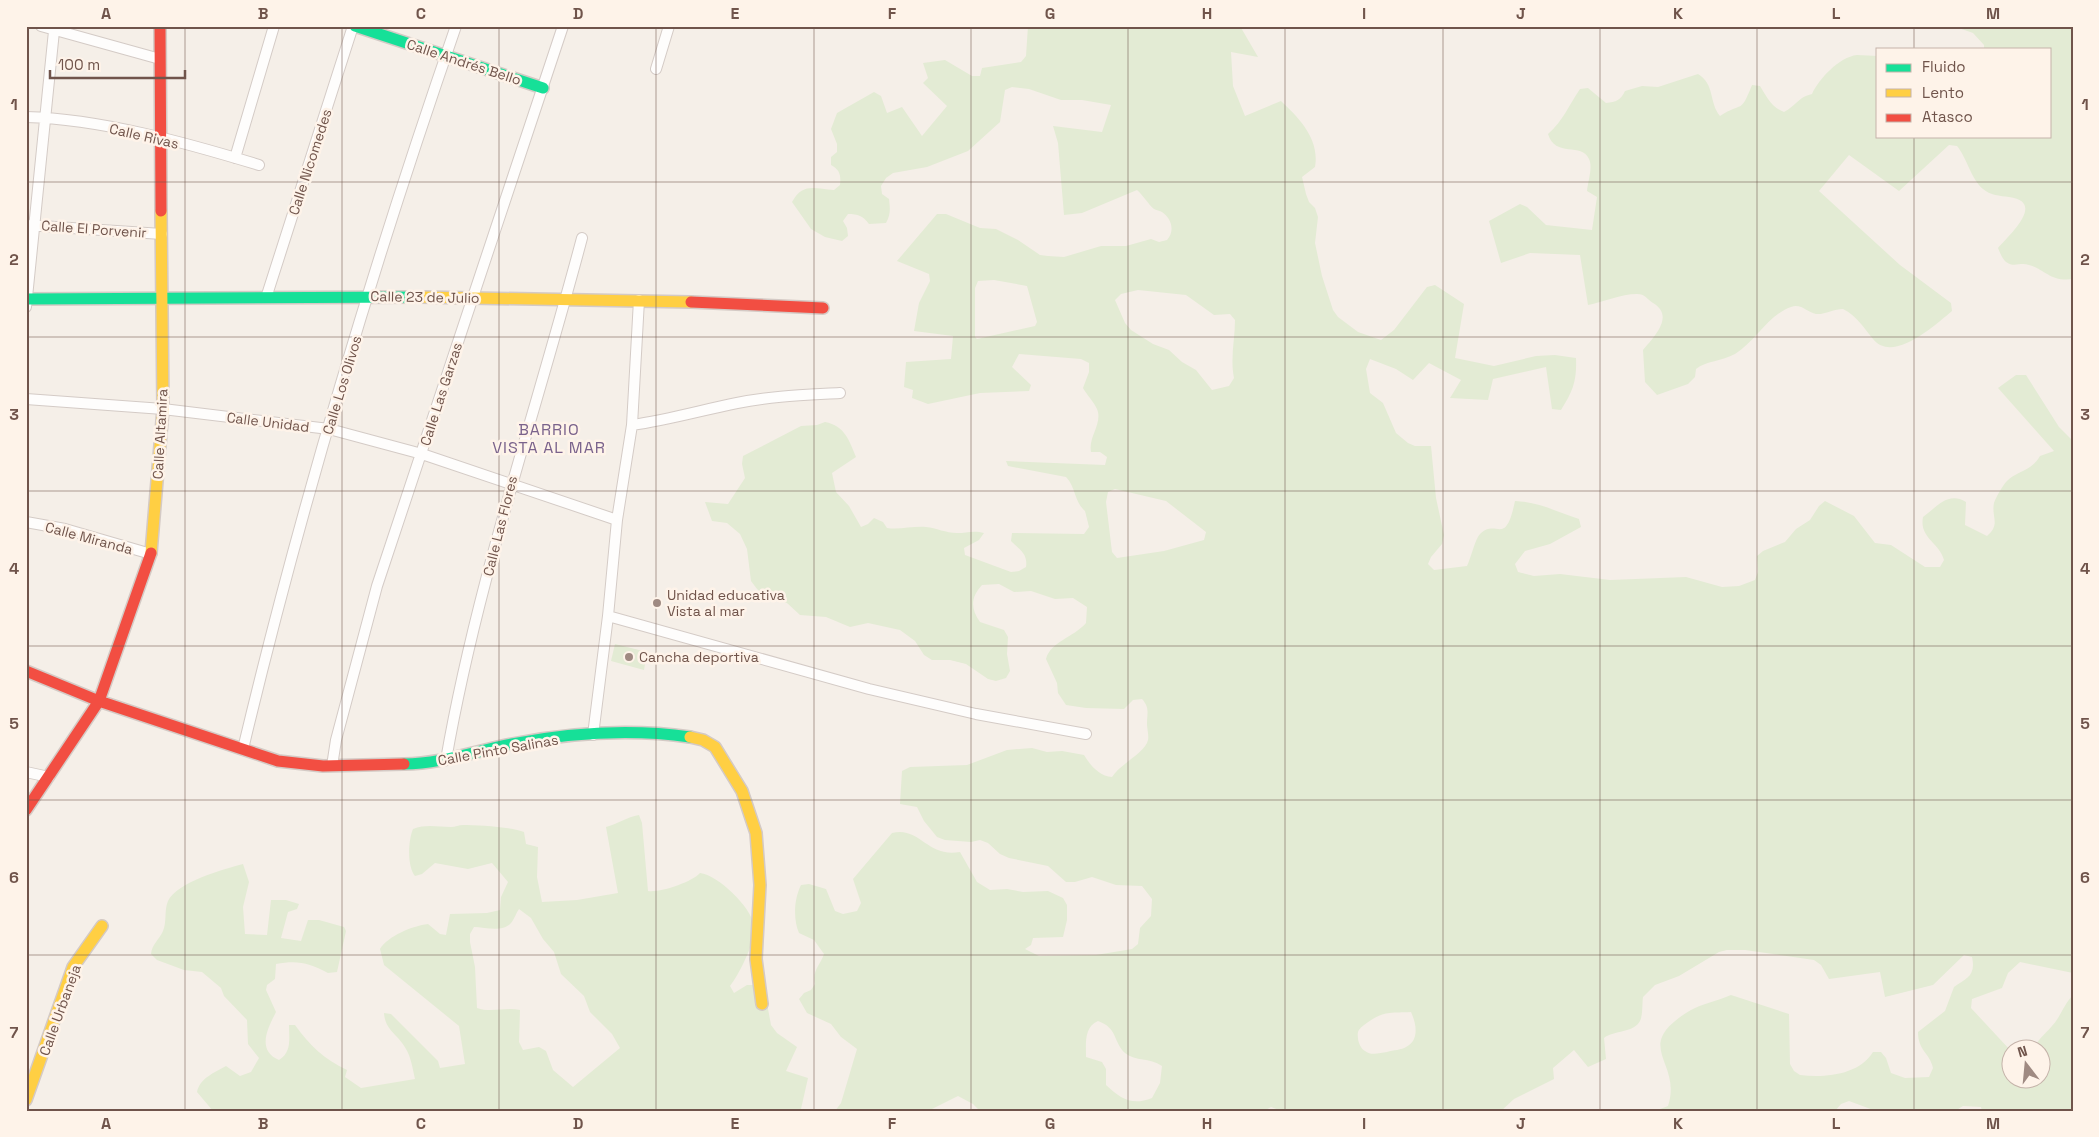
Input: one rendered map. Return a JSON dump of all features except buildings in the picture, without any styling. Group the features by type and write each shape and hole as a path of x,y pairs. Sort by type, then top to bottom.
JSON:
{"street":[{"path":"42,26 54,31 160,59"},
{"name":"Calle Altamira","path":"26,810 99,701 151,554 163,409 160,26"},
{"path":"235,158 274,26"},
{"name":"Calle Andrés Bello","path":"354,26 543,88"},
{"name":"Calle Nicomedes","path":"266,298 354,26"},
{"name":"Calle Los Olivos","path":"243,749 278,602 329,428 369,296 456,26"},
{"name":"Calle Las Garzas","path":"332,766 336,740 377,586 563,26"},
{"path":"656,69 668,26"},
{"path":"27,302 31,225 54,31"},
{"name":"Calle Rivas","path":"26,117 66,118 161,139 259,165"},
{"name":"Calle El Porvenir","path":"31,225 162,234"},
{"name":"Calle Las Flores","path":"446,760 457,696 510,483 582,238"},
{"name":"Calle 23 de Julio","path":"27,302 162,298 369,296 639,300 823,308"},
{"path":"593,735 608,616 617,520 632,425 639,300"},
{"path":"632,425 663,421 765,398 840,393"},
{"name":"Calle Unidad","path":"26,400 163,409 329,428 422,454 617,520"},
{"name":"Calle Miranda","path":"26,522 65,529 151,554"},
{"path":"608,616 869,689 976,714 1086,734"},
{"name":"Calle Pinto Salinas","path":"26,671 99,701 278,761 332,766 404,766 446,760 514,744 593,735 646,734 703,740 715,747 742,791 756,833 760,885 756,959 762,1004"},
{"path":"26,772 49,777"},
{"name":"Calle Urbaneja","path":"26,1100 73,967 102,926"}],"green space":[{"path":"1028,26 1240,26 1258,57 1231,52 1233,86 1245,116 1281,101 1301,122 1311,138 1316,157 1315,167 1302,177 1309,202 1315,208 1318,217 1315,243 1322,276 1333,310 1338,317 1358,332 1381,340 1394,330 1427,287 1435,285 1464,304 1455,358 1494,366 1536,356 1555,355 1576,358 1576,373 1573,386 1561,410 1552,409 1546,367 1493,379 1488,400 1450,398 1461,380 1429,363 1413,380 1396,369 1370,359 1366,369 1370,393 1383,403 1396,433 1415,446 1431,446 1436,498 1444,535 1442,544 1431,557 1428,564 1434,570 1467,566 1480,534 1491,528 1504,528 1508,524 1515,501 1540,505 1579,519 1581,527 1550,544 1525,551 1515,564 1518,572 1534,576 1560,574 1610,580 1686,577 1722,587 1739,586 1755,580 1758,572 1757,556 1763,551 1785,542 1796,529 1810,520 1819,506 1825,501 1854,516 1875,543 1891,545 1925,567 1940,567 1944,560 1924,530 1923,517 1948,499 1960,499 1966,502 1965,525 1987,536 1995,524 1994,503 2006,482 2014,475 2033,465 2040,456 2054,451 1998,388 2016,375 2026,375 2059,427 2073,441 2073,973 2020,962 2008,973 2002,988 1972,999 1971,1008 2002,1041 2002,1090 2052,1090 2052,1040 2039,1040 2055,1022 2073,995 2073,1111 1982,1111 1981,1107 1963,1106 1955,1111 1876,1111 1849,1101 1841,1104 1835,1111 1655,1111 1668,1106 1671,1090 1660,1045 1663,1034 1673,1023 1691,1010 1731,995 1789,1014 1790,1064 1794,1071 1800,1075 1820,1076 1841,1073 1859,1066 1873,1052 1881,1052 1886,1058 1891,1073 1905,1078 1929,1077 1933,1068 1920,1044 1918,1032 1945,1011 1954,987 1969,976 1973,968 1972,957 1964,955 1933,985 1885,997 1880,972 1829,979 1821,965 1814,960 1745,950 1727,950 1719,952 1679,976 1655,985 1643,997 1642,1016 1637,1025 1629,1030 1608,1035 1604,1038 1606,1059 1588,1067 1574,1050 1553,1068 1554,1079 1514,1099 1501,1111 1282,1111 1271,1107 1264,1111 980,1111 973,1104 958,1096 928,1111 835,1111 841,1103 857,1049 841,1037 831,1024 807,1013 799,999 804,993 811,990 815,984 815,972 824,954 814,940 799,933 797,927 796,903 801,885 809,884 826,889 835,911 843,914 857,911 861,903 853,879 892,833 902,832 910,834 939,851 949,853 960,852 977,882 990,890 1048,891 1063,898 1067,905 1067,920 1063,937 1033,938 1031,945 1025,949 1039,956 1096,955 1132,949 1138,944 1140,928 1151,916 1152,899 1142,886 1116,885 1092,877 1075,882 1066,882 1048,866 1009,858 1000,854 988,843 980,840 971,842 945,840 937,837 924,821 917,807 900,804 902,771 910,767 967,765 1007,750 1032,748 1047,752 1062,751 1084,755 1099,772 1112,777 1146,745 1148,740 1148,714 1145,702 1142,699 1133,700 1124,709 1086,708 1066,705 1058,693 1057,683 1046,659 1057,644 1086,623 1087,607 1073,598 1055,599 1031,591 1014,592 999,584 982,585 973,603 977,617 980,622 1004,630 1008,637 1007,654 1010,671 1006,678 996,681 988,679 966,664 950,660 932,660 924,655 915,641 900,630 868,623 850,627 826,617 800,615 787,603 764,595 751,581 747,549 740,534 727,523 712,521 705,502 728,504 745,478 742,464 743,456 801,426 817,425 825,422 842,430 856,457 832,473 836,492 849,506 861,527 868,524 874,518 883,522 887,528 926,527 953,533 984,533 979,540 964,548 965,555 1011,572 1019,571 1026,567 1026,559 1023,552 1011,541 1012,533 1084,534 1089,527 1085,511 1081,507 1072,485 1066,477 1008,466 1006,461 1105,465 1107,457 1100,452 1091,452 1098,414 1096,406 1083,388 1089,372 1089,363 1081,359 1019,354 1012,367 1031,385 1029,391 980,393 928,404 912,398 913,390 904,387 906,362 951,359 953,336 914,331 919,303 930,281 929,274 897,261 937,214 946,214 980,228 996,229 1018,240 1040,255 1048,256 1064,257 1101,246 1126,246 1151,239 1159,242 1167,240 1172,229 1168,218 1162,212 1154,209 1137,190 1082,213 1064,215 1058,143 1053,126 1102,132 1111,105 1082,100 1061,100 1029,89 1012,87 1005,90 1000,122 968,151 927,167 893,173 886,178 881,186 882,194 889,199 890,208 886,223 869,224 860,216 848,214 843,221 847,228 848,236 842,241 825,237 811,229 792,202 805,189 834,190 840,185 839,173 831,165 831,157 837,152 837,144 831,129 837,113 874,92 881,96 887,113 902,107 922,136 947,106 923,83 928,78 923,63 945,60 972,76 980,76 982,68 1021,62 1026,56","holes":["994,280 1027,286 1037,322 1035,326 977,339 975,337 975,288 978,281","1138,290 1186,295 1214,315 1230,314 1235,320 1234,378 1229,386 1212,390 1196,370 1182,362 1169,350 1153,344 1131,330 1125,323 1115,300 1121,294","1115,489 1166,501 1206,532 1204,540 1164,551 1117,558 1112,552 1106,502 1108,492","1396,1012 1411,1012 1416,1031 1413,1040 1406,1047 1379,1053 1367,1053 1360,1045 1358,1040 1360,1029 1376,1017","1098,1021 1109,1027 1121,1049 1129,1056 1152,1061 1162,1066 1160,1083 1152,1098 1138,1101 1127,1100 1106,1085 1106,1069 1102,1062 1086,1057 1088,1031"]},
{"path":"1953,26 2073,26 2073,279 2059,279 2029,265 2012,265 2006,262 1998,248 2022,220 2025,205 2020,200 1992,194 1983,189 1975,180 1964,156 1957,146 1949,145 1899,191 1849,155 1819,191 1900,265 1951,303 1952,311 1925,333 1902,345 1881,346 1856,318 1843,309 1816,314 1795,306 1775,316 1749,343 1735,354 1700,366 1696,369 1695,377 1688,384 1657,395 1645,382 1643,350 1660,327 1662,314 1659,308 1640,294 1631,294 1588,305 1580,255 1530,253 1501,263 1489,221 1520,204 1527,207 1546,225 1592,230 1597,197 1587,191 1590,170 1589,159 1581,151 1556,146 1548,134 1562,118 1580,89 1588,88 1606,103 1610,103 1620,98 1625,91 1642,86 1658,87 1698,74 1710,88 1714,105 1720,116 1743,104 1752,85 1760,86 1767,98 1784,112 1803,97 1812,94 1819,82 1843,60 1857,55 1876,56 1876,138 2052,138 2052,48 1984,48 1984,45 1973,33"},
{"name":"Cancha deportiva","path":"615,644 647,652 644,670 611,661"},
{"path":"639,815 642,823 648,891 676,886 700,873 716,879 733,893 752,918 754,925 753,939 742,966 730,986 734,993 747,985 756,985 766,998 771,1025 777,1033 797,1047 786,1071 808,1078 801,1109 803,1111 213,1111 197,1092 204,1079 226,1066 240,1076 251,1072 259,1058 248,1044 247,1020 224,996 221,988 202,972 184,970 157,960 151,954 164,927 168,901 181,888 202,877 243,864 249,882 243,907 245,934 267,935 271,900 286,900 299,904 297,909 288,912 281,938 301,941 308,920 319,920 344,927 346,931 337,972 328,973 297,962 276,964 275,979 267,985 266,990 276,1012 267,1032 266,1045 272,1056 279,1060 288,1049 289,1025 295,1025 318,1051 347,1070 345,1077 361,1088 415,1079 408,1052 390,1029 384,1013 391,1014 438,1061 440,1068 465,1064 459,1026 384,965 380,949 394,936 422,925 428,924 440,934 446,935 450,914 487,913 500,910 501,897 508,882 492,863 468,869 435,863 422,874 415,876 412,872 409,853 413,829 427,826 451,827 469,825 524,832 526,844 538,847 537,877 542,902 577,900 618,893 606,827","holes":["519,909 531,918 543,939 554,952 561,974 584,996 590,1012 612,1034 620,1048 573,1087 553,1070 546,1051 539,1047 523,1050 519,1042 520,1010 477,1008 475,967 470,942 470,934 474,927 503,928 511,923"]}],"traffic: fast":[{"path":"355,26 543,88"},
{"path":"26,299 421,297"},
{"path":"404,764 431,762 512,744 556,737 601,733 646,733 690,737"}],"traffic: slow":[{"path":"151,553 163,409 161,211"},
{"path":"421,297 691,302"},
{"path":"690,737 703,740 715,747 742,791 756,833 760,885 756,959 762,1004"},
{"path":"26,1100 73,967 102,926"}],"traffic: jam":[{"path":"160,26 161,211"},
{"path":"691,302 823,308"},
{"path":"26,810 99,701 151,553"},
{"path":"26,671 99,701 278,761 323,766 404,764"}],"place":[{"name":"Unidad educativa Vista al mar","path":"657,603"},
{"name":"Cancha deportiva","path":"629,657"}],"district":[{"name":"BARRIO VISTA AL MAR","path":"549,438"}]}
